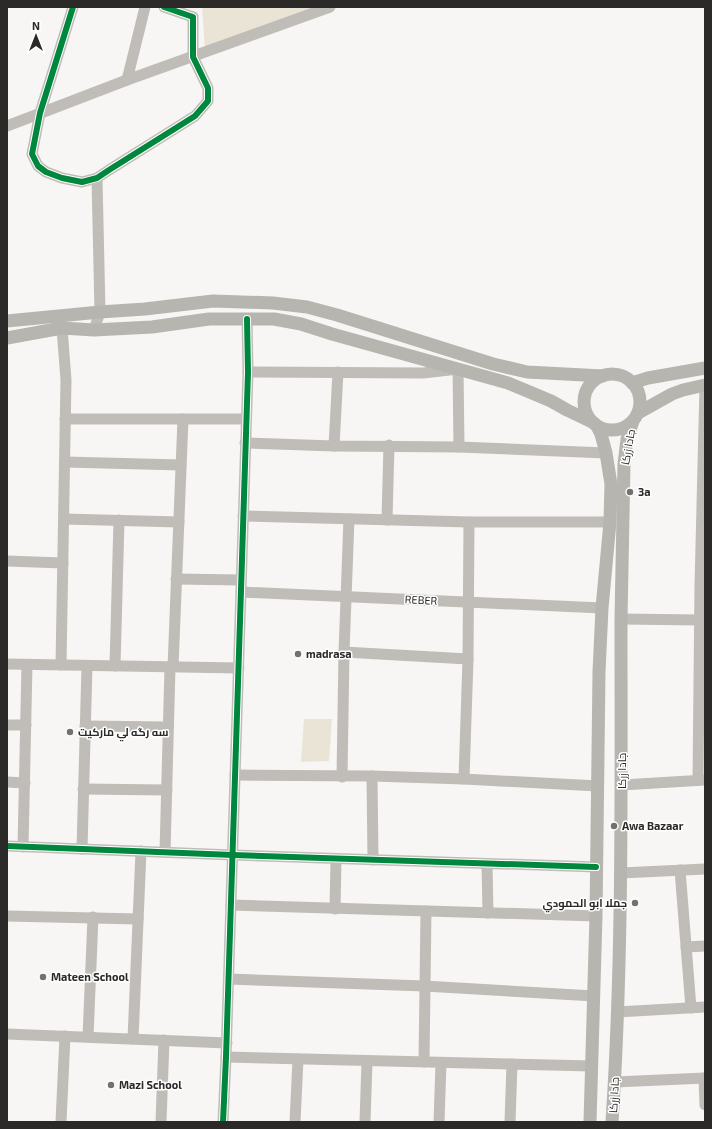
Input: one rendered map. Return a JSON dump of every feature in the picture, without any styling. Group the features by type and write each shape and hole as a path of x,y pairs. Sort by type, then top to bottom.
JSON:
{"main road":[{"path":"7,321 145,309 213,301 273,303 301,306 337,315 493,364 527,372 620,376 632,383 639,396 640,404 635,417"},
{"path":"7,338 62,328 94,330 152,327 209,319 274,319 301,324 458,370 508,383 552,401 603,429 616,430 628,425 635,417 672,394 705,385"},
{"path":"632,383 648,378 705,368"},
{"path":"595,424 586,413 584,400 588,388 592,383 603,376"},
{"name":"جادا زرکا","path":"612,1122 615,1082 621,873 621,619 624,464 627,440 635,417"},
{"name":"جادا زرکا","path":"590,1122 596,916 599,672 602,608 610,522 611,484 601,434 595,424"},
{"path":"599,672 622,672"}],"street":[{"path":"73,7 40,113 32,154 38,166 46,172 62,178 82,182 97,178 195,116 208,101 208,88 192,57 193,16 164,7"},
{"path":"127,80 145,7"},
{"path":"7,126 127,80 330,7"},
{"path":"94,330 100,312 97,178"},
{"path":"223,1122 227,1043 246,443 248,372 247,319"},
{"path":"61,665 66,418 66,380 62,328"},
{"path":"248,372 423,373 458,370 459,447"},
{"path":"334,446 338,372"},
{"path":"622,785 702,780 700,620 703,586 705,385"},
{"path":"66,418 246,419"},
{"path":"165,852 168,727 183,419"},
{"path":"246,443 334,446 459,447 606,453"},
{"path":"387,520 389,446"},
{"path":"65,462 181,465"},
{"path":"243,516 469,522 610,522"},
{"path":"64,519 179,522"},
{"path":"342,777 348,519"},
{"path":"115,666 119,520"},
{"path":"464,779 468,658 469,522"},
{"path":"7,561 63,563"},
{"path":"176,579 241,580"},
{"name":"REBER","path":"241,592 602,608"},
{"path":"621,619 700,620"},
{"path":"344,652 468,658"},
{"path":"7,664 239,668"},
{"path":"23,847 27,664"},
{"path":"82,849 87,666"},
{"path":"7,725 26,725"},
{"path":"85,726 168,727"},
{"path":"235,775 342,777 372,776 598,786"},
{"path":"372,776 373,860"},
{"path":"7,782 24,782"},
{"path":"83,789 167,790"},
{"path":"7,846 336,859 596,867"},
{"path":"133,1039 141,851"},
{"path":"335,908 336,859"},
{"path":"487,864 488,913"},
{"path":"621,873 705,868"},
{"path":"680,870 690,1008"},
{"path":"231,905 596,916"},
{"path":"424,1062 426,911"},
{"path":"7,916 138,919"},
{"path":"88,1037 93,918"},
{"path":"686,947 705,946"},
{"path":"229,978 424,986 594,996"},
{"path":"617,1012 705,1007"},
{"path":"7,1034 227,1043"},
{"path":"61,1122 65,1036"},
{"path":"161,1122 164,1040"},
{"path":"226,1057 591,1066"},
{"path":"295,1122 298,1059"},
{"path":"365,1122 367,1061"},
{"path":"439,1122 441,1063"},
{"path":"510,1122 512,1064"},
{"path":"615,1082 705,1078 705,1105"}],"shaded area":[{"path":"202,7 313,7 205,49"},
{"path":"304,719 332,719 329,761 301,762"}],"cycle path":[{"path":"73,7 40,113 32,154 38,166 46,172 62,178 82,182 97,178 195,116 208,101 208,88 193,57 193,17 164,7"},
{"path":"223,1122 248,372 247,319"},
{"path":"7,846 596,867"}],"place":[{"name":"3a","path":"630,492"},
{"name":"madrasa","path":"298,654"},
{"name":"سه رگه لي ماركيت","path":"70,732"},
{"name":"Awa Bazaar","path":"614,826"},
{"name":"جملا ابو الحمودي","path":"635,903"},
{"name":"Mateen School","path":"43,977"},
{"name":"Mazi School","path":"111,1085"}]}
